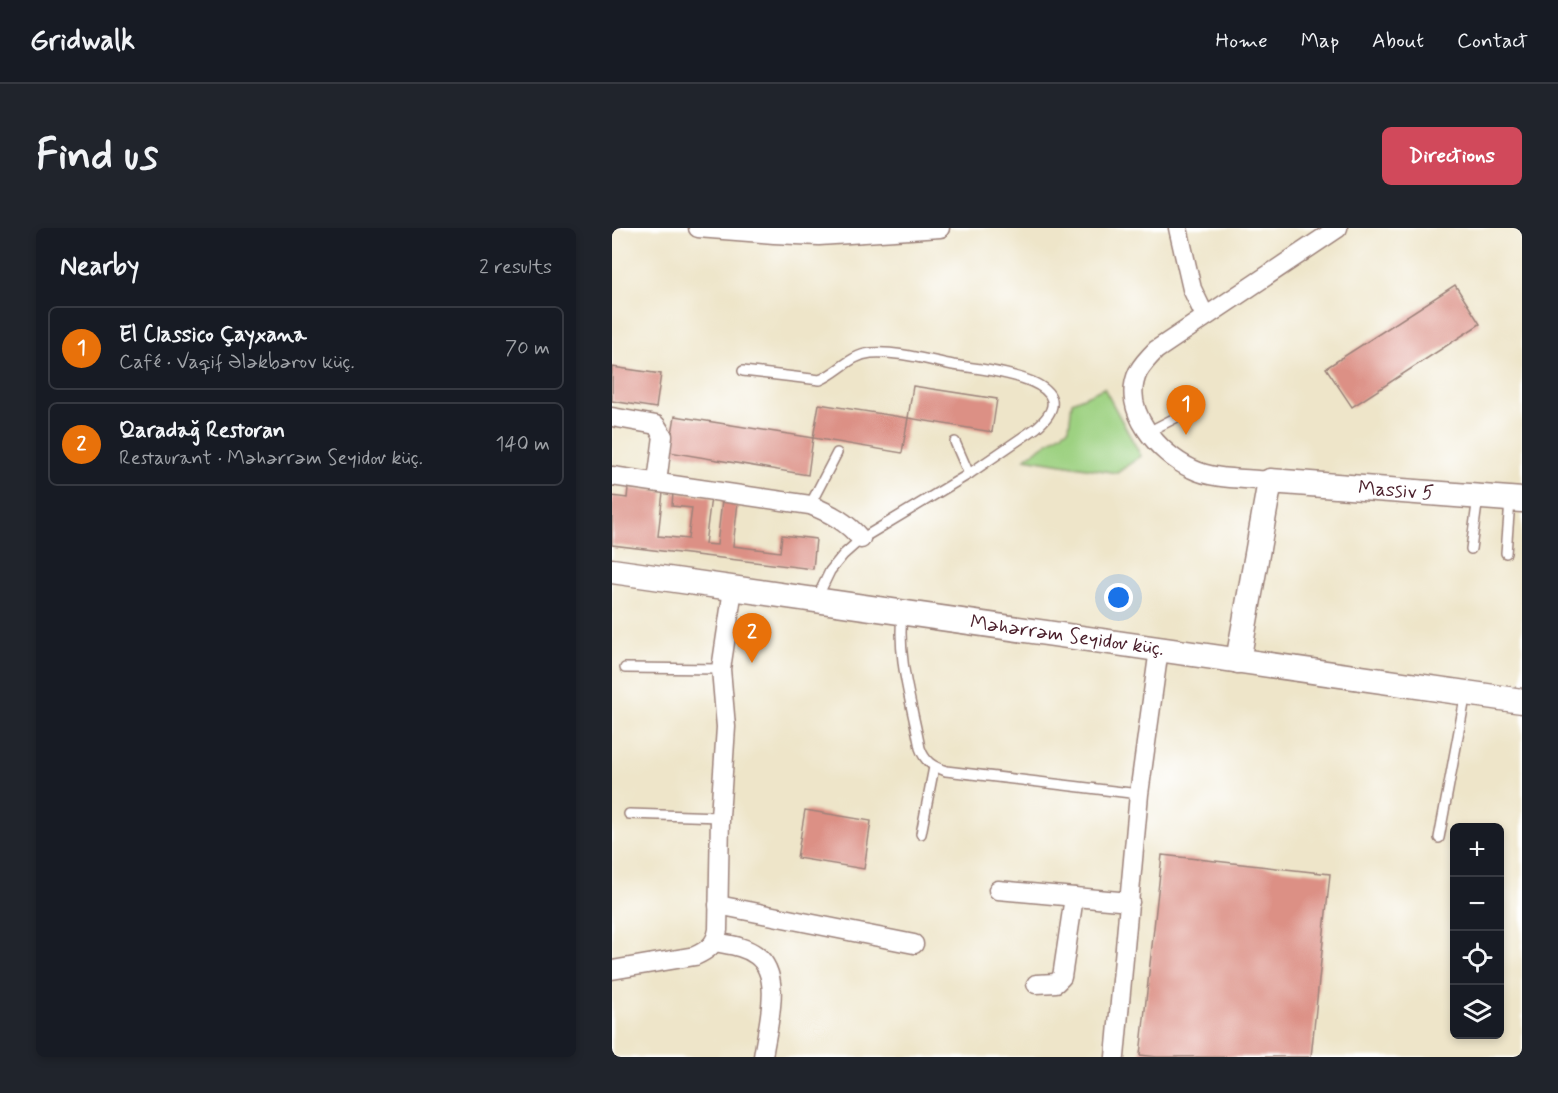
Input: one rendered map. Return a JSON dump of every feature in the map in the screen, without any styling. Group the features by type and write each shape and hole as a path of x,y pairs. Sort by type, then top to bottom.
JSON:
{"main road":[{"name":"Massiv 5","path":"1270,481 1516,499"},
{"path":"1238,661 1270,481"},
{"name":"Məhərrəm Seyidov küç.","path":"612,571 1522,701"}],"street":[{"path":"698,228 819,236 939,228"},
{"path":"1178,228 1192,289 1205,316"},
{"path":"1270,481 1214,475 1193,470 1177,460 1148,432 1134,398 1134,385 1137,374 1156,350 1338,228"},
{"path":"612,417 656,425 663,436 657,483"},
{"path":"612,476 810,505 830,513 851,527 861,539"},
{"path":"612,969 695,956 706,951 715,942 726,727 721,669 733,589"},
{"path":"1115,1057 1139,794 1159,650"},
{"path":"998,890 1130,902"},
{"path":"1036,984 1056,983 1062,977 1074,897"},
{"path":"718,905 914,944"},
{"path":"715,942 744,948 766,963 772,991 763,1057"}],"lane":[{"path":"743,371 820,380 828,377 858,355 882,352 1018,376 1041,386 1048,393 1051,402 1045,420 969,474 861,539 830,571 816,600"},
{"path":"1148,432 1181,415"},
{"path":"955,442 969,474"},
{"path":"810,505 837,453"},
{"path":"1471,549 1478,497"},
{"path":"1506,553 1516,499"},
{"path":"903,612 900,631 902,654 920,748 925,759 934,767 946,771 1139,794"},
{"path":"625,668 721,669"},
{"path":"1439,838 1466,693"},
{"path":"921,834 934,767"},
{"path":"630,814 720,817"}],"green space":[{"path":"1104,388 1141,456 1117,473 1025,458 1069,428 1072,402"}],"building":[{"path":"1455,285 1480,324 1352,407 1326,368"},
{"path":"612,367 661,374 656,408 612,401"},
{"path":"913,386 997,399 992,432 908,418"},
{"path":"819,404 908,418 902,453 813,438"},
{"path":"675,416 813,438 808,475 669,452"},
{"path":"628,488 663,492 658,536 688,539 692,508 672,506 673,492 711,497 705,544 717,545 722,500 738,502 733,546 780,552 782,535 816,539 813,569 612,545 612,496 627,498"},
{"path":"805,810 871,821 864,869 797,858"},
{"path":"1162,855 1330,874 1311,1057 1157,1057 1140,1055"}],"place":[{"name":"El Classico Çayxana","path":"1186,435"},
{"name":"Qaradağ Restoran","path":"752,663"}]}
